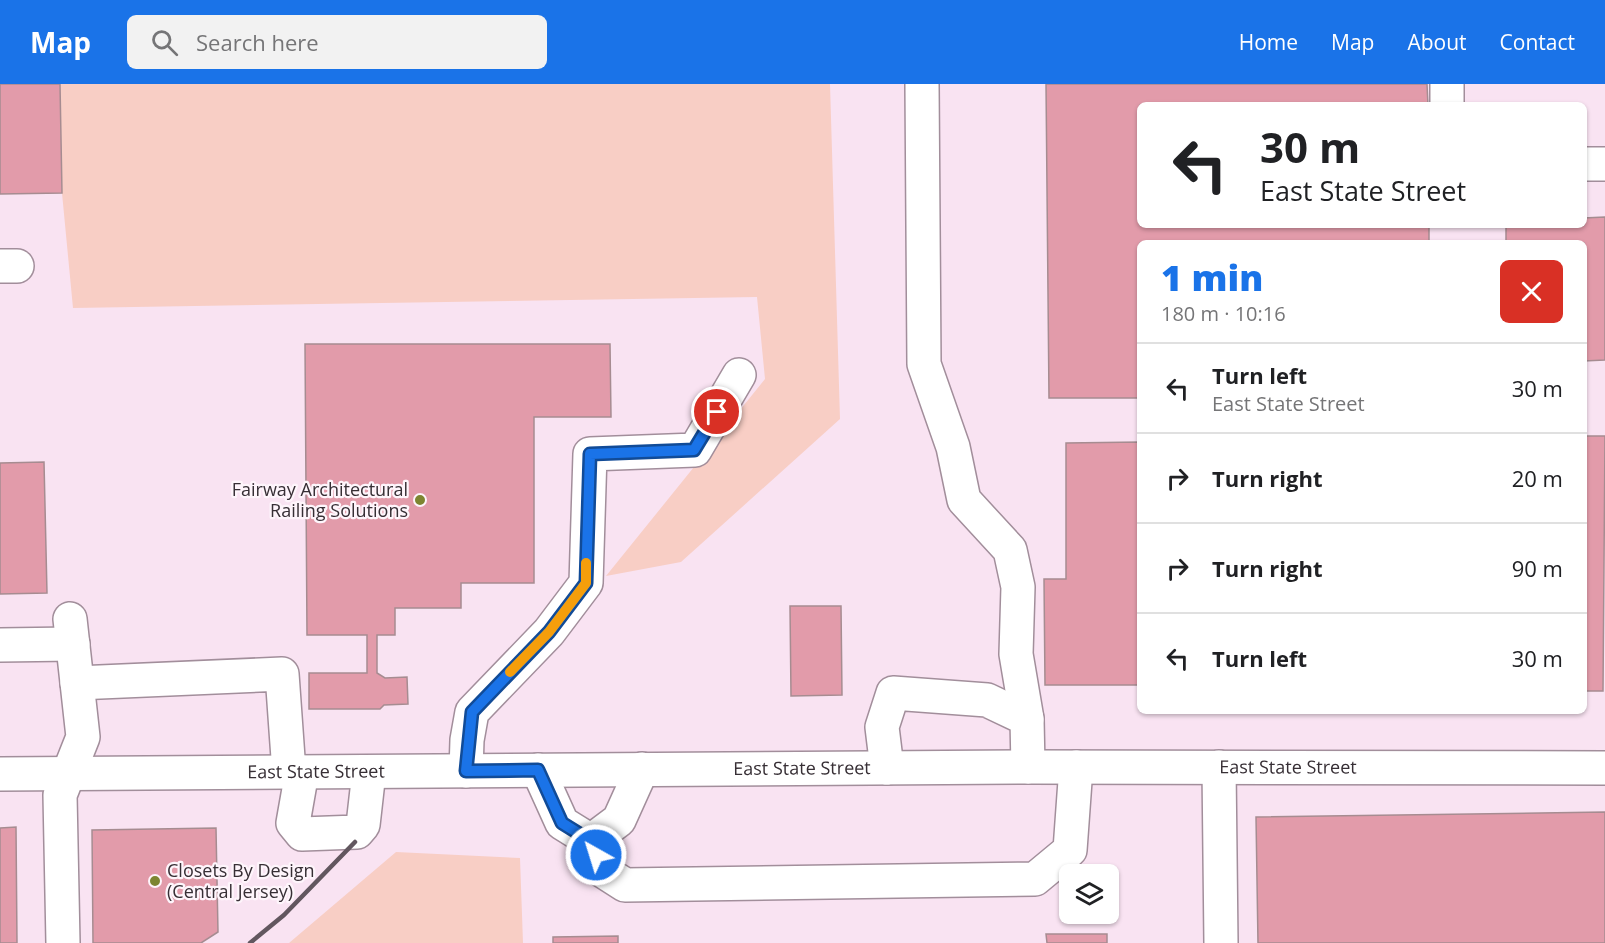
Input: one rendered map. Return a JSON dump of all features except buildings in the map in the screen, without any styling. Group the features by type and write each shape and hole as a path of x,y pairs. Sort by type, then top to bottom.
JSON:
{"street":[{"path":"922,84 924,364 953,447 964,500 1010,550 1018,587 1016,654 1027,719 1028,767"},
{"path":"1447,84 1447,102"},
{"path":"1587,164 1605,164"},
{"path":"466,771 472,712 549,632 586,583 590,454 694,450 739,375"},
{"path":"0,645 71,632 83,737 60,795 63,943"},
{"path":"77,683 282,674 295,772 293,823 302,834 357,832 363,825 369,772"},
{"path":"887,768 882,727 893,693 987,700 1027,719"},
{"name":"East State Street","path":"0,774 1028,767 1605,768"},
{"path":"538,770 562,823 591,841 600,869 625,885 1035,879 1070,850 1076,767"},
{"path":"1219,767 1221,943"},
{"path":"591,841 619,820 642,769"}],"shaded area":[{"path":"60,84 830,84 840,419 681,562 606,576 765,379 757,297 73,308 62,193"},
{"path":"396,852 520,858 523,943 289,943"}],"railway":[{"path":"250,943 284,915 355,842"}],"slow traffic":[{"path":"510,672 549,632 586,583 586,563"}],"place":[{"name":"Fairway Architectural Railing Solutions","path":"420,500"},
{"name":"Closets By Design (Central Jersey)","path":"155,881"}],"route":[{"path":"596,855 591,841 562,823 538,770 466,771 467,740 472,712 549,632 586,583 590,454 694,450 717,412"}]}
